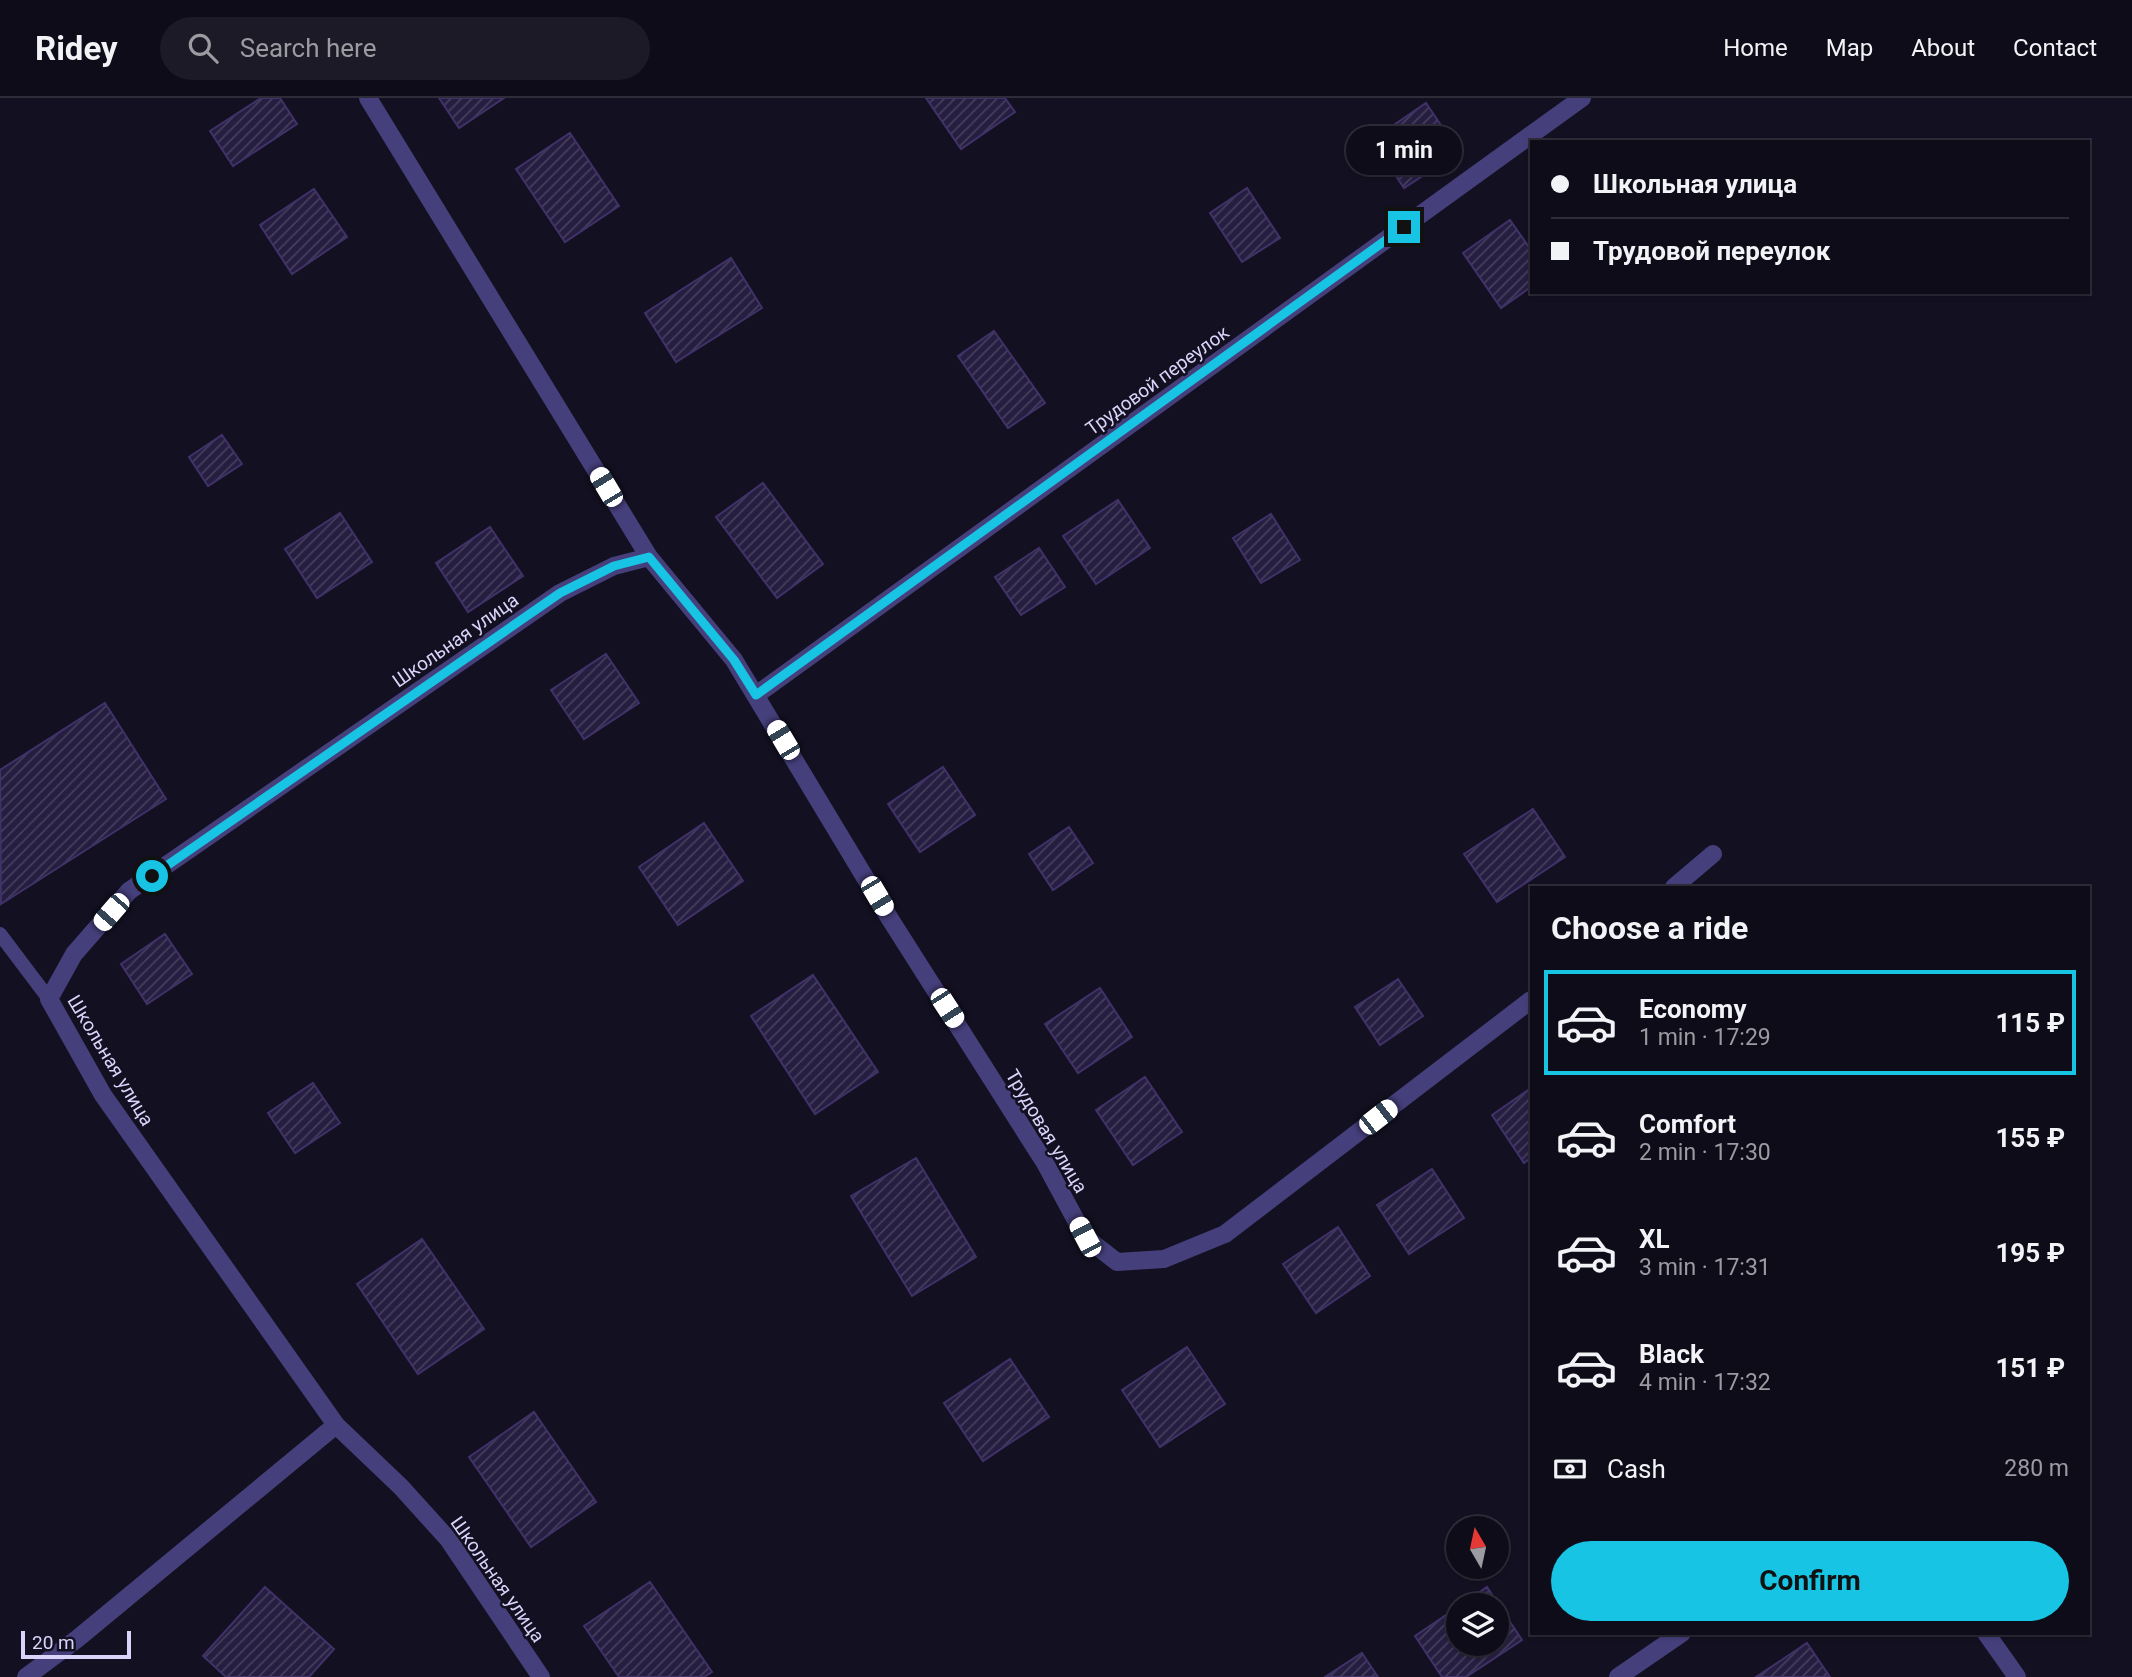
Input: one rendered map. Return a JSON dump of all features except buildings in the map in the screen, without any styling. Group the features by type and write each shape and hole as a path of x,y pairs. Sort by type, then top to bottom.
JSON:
{"street":[{"name":"Трудовая улица","path":"368,98 649,557 734,660 890,919 1045,1163 1085,1237 1117,1262 1164,1259 1225,1234 1530,1001"},
{"name":"Трудовой переулок","path":"756,695 1583,98"},
{"name":"Школьная улица","path":"541,1677 448,1539 401,1487 336,1425 103,1095 49,999 74,954 129,891 560,593 614,566 649,557"},
{"path":"1675,886 1713,854"},
{"path":"26,1677 87,1631 336,1425"},
{"path":"1618,1677 1679,1635"},
{"path":"1987,1635 2017,1677"}],"lane":[{"path":"0,934 49,999"}],"route":[{"path":"152,876 560,593 614,566 649,557 734,660 756,695 1404,227"}]}
